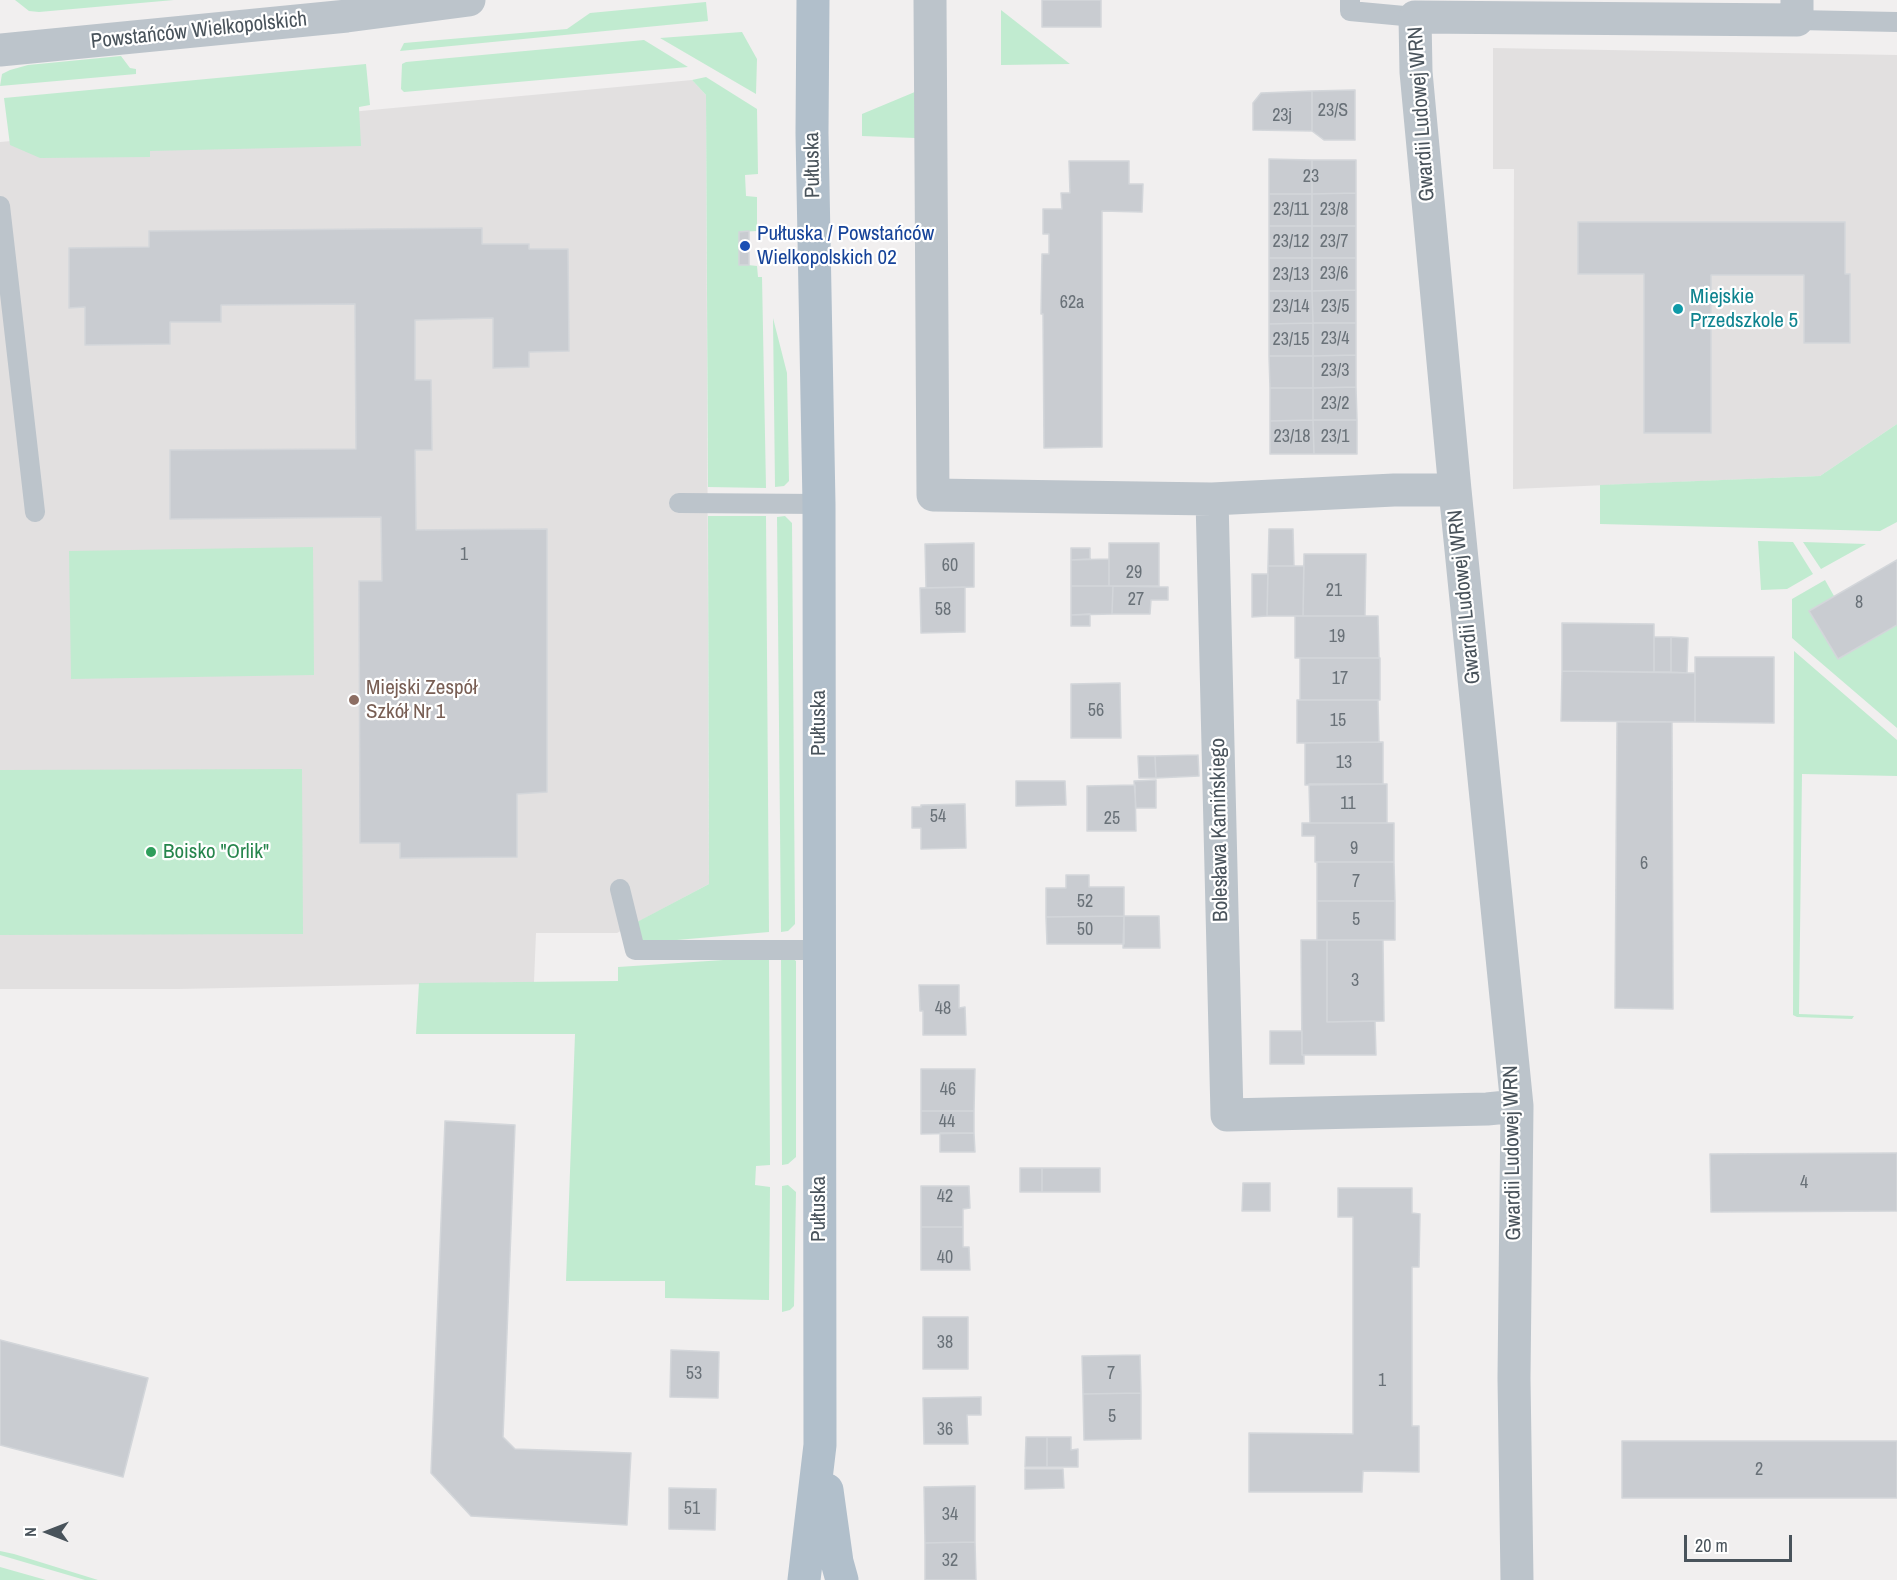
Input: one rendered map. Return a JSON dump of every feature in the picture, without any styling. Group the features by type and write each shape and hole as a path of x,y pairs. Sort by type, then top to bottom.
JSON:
{"main road":[{"name":"Pułtuska","path":"804,1580 820,1445 819,504 813,0"},
{"name":"Pułtuska","path":"820,1445 837,1562 842,1580"}],"street":[{"name":"Powstańców Wielkopolskich","path":"0,50 347,16 470,0"},
{"path":"930,0 933,495 1212,499 1394,490 1455,490"},
{"name":"Gwardii Ludowej WRN","path":"1517,1580 1514,1366 1517,1106 1455,490 1416,72 1415,17 1797,10"},
{"name":"Bolesława Kamińskiego","path":"1212,499 1227,1114 1487,1109 1517,1106"}],"lane":[{"path":"1350,0 1350,10 1415,17"},
{"path":"1797,10 1897,22"},
{"path":"0,207 35,512"},
{"path":"679,503 819,504"},
{"path":"620,889 635,950 819,950"}],"shaded area":[{"path":"1493,48 1897,55 1897,424 1820,476 1513,489 1514,169 1493,169"},
{"name":"Miejski Zespół Szkół Nr 1","path":"692,80 706,95 709,884 617,933 536,933 534,982 178,989 0,989 0,142"}],"green space":[{"path":"15,0 174,0 39,12 29,11"},
{"path":"706,2 708,21 400,51 404,43 567,29 590,13"},
{"path":"1001,10 1070,64 1001,65"},
{"path":"742,32 757,59 756,94 660,38"},
{"path":"644,40 688,67 404,92 401,89 402,64 406,62"},
{"path":"121,56 130,68 136,69 136,74 0,86 2,74 28,65"},
{"path":"366,64 370,105 359,107 361,146 150,151 150,157 40,158 10,145 4,98"},
{"path":"706,77 757,109 758,174 745,175 746,196 757,197 757,231 739,232 739,264 757,266 758,277 762,277 766,488 708,487 706,95 692,80"},
{"path":"922,89 915,138 862,136 862,114"},
{"path":"773,318 787,373 789,481 784,486 775,487"},
{"path":"1897,424 1897,522 1880,531 1600,524 1600,485 1820,476"},
{"path":"708,516 766,516 769,932 642,943 637,922 709,884"},
{"path":"785,516 792,523 795,924 788,931 781,932 777,517"},
{"path":"1758,541 1793,542 1813,574 1787,589 1761,590"},
{"path":"1803,542 1866,544 1821,569"},
{"path":"313,547 314,675 71,679 69,551"},
{"path":"1825,580 1834,596 1810,611 1838,659 1897,625 1897,728 1792,638 1792,599"},
{"path":"1794,651 1897,740 1897,776 1802,774 1799,1014 1854,1016 1852,1019 1793,1015"},
{"name":"Boisko \"Orlik\"","path":"302,769 303,934 0,935 0,770"},
{"path":"781,956 789,956 796,961 796,1157 788,1164 782,1165"},
{"path":"769,957 770,1165 756,1166 755,1185 770,1187 769,1300 665,1298 665,1281 566,1281 575,1034 416,1034 419,983 618,981 618,967"},
{"path":"788,1185 796,1192 794,1306 782,1312 782,1186"},
{"path":"0,1551 98,1580 85,1580 0,1555"},
{"path":"0,1567 46,1580 0,1580"}],"building":[{"path":"1042,0 1101,0 1101,27 1042,27"},
{"path":"1355,90 1355,140 1324,140 1312,131 1312,91"},
{"path":"1312,91 1312,131 1253,130 1253,103 1261,93"},
{"path":"1269,159 1312,160 1312,194 1269,194"},
{"path":"1312,160 1356,160 1356,193 1312,194"},
{"path":"1069,161 1129,161 1129,184 1143,184 1142,212 1102,211 1102,447 1044,448 1042,254 1049,254 1049,234 1043,234 1043,209 1062,209 1061,193 1070,193"},
{"path":"1356,193 1356,226 1312,226 1312,194"},
{"path":"1269,194 1312,194 1312,226 1269,226"},
{"name":"Miejskie Przedszkole 5","path":"1578,222 1845,222 1845,274 1850,274 1850,343 1804,343 1804,275 1711,275 1711,433 1644,433 1644,274 1578,274"},
{"path":"1269,226 1312,226 1312,258 1269,258"},
{"path":"1312,226 1356,226 1356,258 1312,258"},
{"path":"482,228 482,244 529,244 529,249 568,249 569,351 529,352 529,367 493,368 493,318 415,320 415,380 431,380 432,450 415,450 416,530 547,529 547,792 517,794 517,857 400,858 400,843 360,843 359,581 382,581 381,517 170,519 170,450 356,449 355,304 221,305 221,322 170,322 170,344 85,345 85,307 69,308 69,248 149,247 149,231"},
{"path":"749,231 749,265 739,265 739,232"},
{"path":"1269,258 1312,258 1312,291 1269,291"},
{"path":"1312,258 1356,258 1356,290 1312,291"},
{"path":"1356,290 1356,323 1313,323 1312,291"},
{"path":"1269,291 1312,291 1313,323 1269,324"},
{"path":"1313,323 1313,356 1269,356 1269,324"},
{"path":"1313,323 1356,323 1356,355 1313,356"},
{"path":"1356,355 1356,387 1313,388 1313,356"},
{"path":"1269,356 1313,356 1313,388 1270,388"},
{"path":"1356,387 1357,420 1313,420 1313,388"},
{"path":"1270,388 1313,388 1313,420 1270,421"},
{"path":"1313,420 1357,420 1357,454 1314,454"},
{"path":"1313,420 1314,454 1270,454 1270,421"},
{"path":"1269,529 1293,529 1294,566 1268,566"},
{"path":"974,543 974,587 926,588 925,544"},
{"path":"1109,543 1159,543 1159,586 1109,586"},
{"path":"1071,548 1090,548 1090,559 1071,560"},
{"path":"1304,554 1366,554 1365,616 1303,616"},
{"path":"1109,559 1109,586 1071,586 1071,560"},
{"path":"1897,560 1897,625 1838,659 1809,611"},
{"path":"1268,566 1304,566 1303,616 1267,616"},
{"path":"1252,574 1268,574 1267,616 1252,617"},
{"path":"1071,586 1113,586 1112,614 1071,615"},
{"path":"1113,586 1168,587 1168,600 1151,600 1150,614 1112,614"},
{"path":"965,587 965,632 921,633 920,588"},
{"path":"1090,614 1090,626 1071,626 1071,615"},
{"path":"1295,616 1378,616 1379,658 1295,658"},
{"path":"1562,623 1654,624 1654,672 1562,671"},
{"path":"1654,637 1671,637 1671,672 1654,672"},
{"path":"1671,637 1688,638 1687,673 1671,672"},
{"path":"1695,657 1774,657 1774,723 1695,722"},
{"path":"1300,658 1380,658 1380,700 1300,700"},
{"path":"1562,671 1695,673 1695,722 1561,721"},
{"path":"1120,683 1121,738 1071,738 1071,684"},
{"path":"1297,700 1378,700 1379,742 1297,743"},
{"path":"1617,722 1672,722 1673,1009 1615,1008"},
{"path":"1383,742 1383,784 1305,785 1305,743"},
{"path":"1198,755 1199,776 1156,778 1155,756"},
{"path":"1138,756 1155,756 1156,778 1139,778"},
{"path":"1156,780 1156,808 1136,808 1134,781"},
{"path":"1016,781 1065,781 1066,805 1016,806"},
{"path":"1309,784 1387,784 1387,823 1310,823"},
{"path":"1135,785 1136,831 1087,831 1087,786"},
{"path":"965,804 966,848 921,849 921,828 912,828 912,807"},
{"path":"1302,823 1394,823 1394,862 1315,862 1315,836 1302,836"},
{"path":"1317,862 1394,862 1395,901 1317,901"},
{"path":"1066,875 1089,875 1089,887 1124,887 1124,916 1046,917 1046,888 1066,888"},
{"path":"1317,901 1395,901 1395,940 1317,940"},
{"path":"1124,916 1124,944 1047,944 1046,917"},
{"path":"1124,916 1159,916 1160,948 1123,948"},
{"path":"1301,940 1327,940 1327,1022 1375,1021 1376,1055 1302,1055"},
{"path":"1327,940 1383,940 1384,1021 1327,1022"},
{"path":"919,985 959,985 959,1008 965,1007 966,1035 923,1035 923,1011 920,1011"},
{"path":"1270,1031 1302,1031 1304,1064 1270,1064"},
{"path":"921,1069 975,1069 974,1111 921,1111"},
{"path":"921,1111 974,1111 974,1133 921,1134"},
{"path":"445,1121 515,1125 503,1437 515,1449 631,1453 627,1525 471,1516 431,1473"},
{"path":"940,1133 974,1133 975,1152 940,1152"},
{"path":"1897,1153 1897,1211 1711,1212 1710,1154"},
{"path":"1020,1168 1042,1168 1042,1192 1020,1192"},
{"path":"1042,1168 1100,1168 1100,1192 1042,1192"},
{"path":"1243,1183 1270,1183 1270,1211 1242,1211"},
{"path":"921,1186 969,1186 970,1208 963,1209 963,1227 921,1227"},
{"path":"1338,1188 1412,1188 1412,1213 1420,1214 1419,1267 1412,1267 1412,1426 1419,1426 1419,1472 1363,1471 1362,1492 1249,1492 1249,1433 1353,1434 1353,1217 1338,1217"},
{"path":"921,1227 963,1227 963,1247 969,1247 970,1270 921,1270"},
{"path":"923,1317 968,1317 968,1369 923,1369"},
{"path":"0,1340 148,1378 123,1477 0,1445"},
{"path":"671,1350 719,1352 718,1398 670,1397"},
{"path":"1140,1355 1141,1393 1083,1394 1082,1356"},
{"path":"1141,1393 1141,1439 1084,1440 1083,1394"},
{"path":"981,1397 981,1415 967,1415 968,1444 924,1444 923,1398"},
{"path":"1026,1437 1047,1437 1047,1467 1025,1467"},
{"path":"1047,1437 1071,1437 1071,1450 1078,1449 1078,1467 1047,1467"},
{"path":"1622,1441 1897,1441 1897,1498 1622,1498"},
{"path":"1025,1469 1063,1469 1064,1488 1025,1489"},
{"path":"975,1486 975,1542 925,1543 924,1487"},
{"path":"669,1488 716,1489 715,1530 669,1529"},
{"path":"975,1542 976,1580 925,1580 925,1543"}],"place":[{"name":"Pułtuska / Powstańców Wielkopolskich 02","path":"745,246"},
{"name":"Miejskie Przedszkole 5","path":"1678,309"},
{"name":"Miejski Zespół Szkół Nr 1","path":"354,700"},
{"name":"Boisko \"Orlik\"","path":"151,852"}]}
